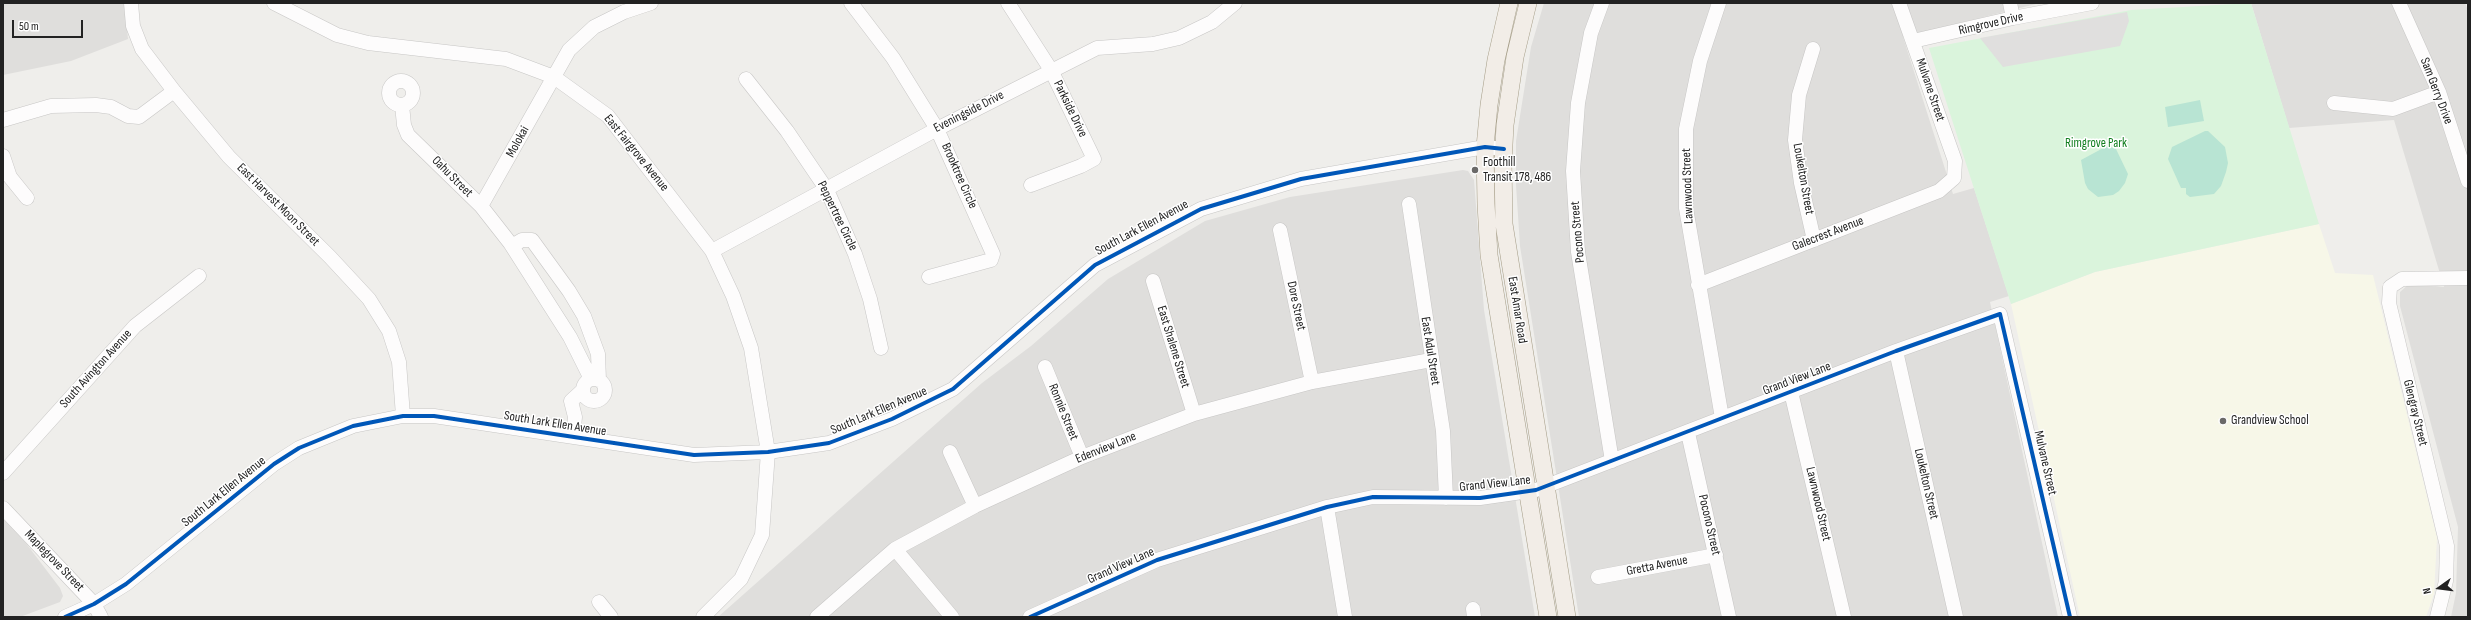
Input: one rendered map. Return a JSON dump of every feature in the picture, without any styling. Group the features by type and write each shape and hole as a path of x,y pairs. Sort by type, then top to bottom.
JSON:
{"main road":[{"name":"East Amar Road","path":"1510,3 1496,60 1485,147 1489,255 1548,617"},
{"name":"East Amar Road","path":"1528,3 1511,78 1504,149 1503,181 1506,246 1567,617"}],"street":[{"name":"East Harvest Moon Street","path":"131,3 133,26 142,49 174,91 229,157 330,257 369,299 389,331 399,362 403,416"},
{"name":"East Fairgrove Avenue","path":"274,3 337,36 368,43 506,59 554,77 608,116 712,251 733,296 751,348 768,452 762,535 741,579 702,617"},
{"path":"554,77 568,50 594,27 624,12 651,3"},
{"name":"Brooktree Circle","path":"851,3 893,58 937,129 993,258 929,277"},
{"name":"Parkside Drive","path":"1008,3 1051,70 1094,159 1081,166 1031,185"},
{"name":"Eveningside Drive","path":"712,251 937,129 1097,48 1153,44 1179,38 1212,22 1234,3"},
{"name":"Pocono Street","path":"1602,3 1592,32 1578,103 1573,171 1578,252 1612,461"},
{"name":"Lawnwood Street","path":"1718,3 1700,61 1686,129 1686,208 1722,418"},
{"name":"Mulvane Street","path":"1898,3 1914,42 1955,161 1954,178"},
{"path":"2010,3 2013,18"},
{"name":"Rimgrove Drive","path":"1914,42 2013,18 2092,3"},
{"name":"Sam Gerry Drive","path":"2399,3 2439,92 2468,181"},
{"name":"Loukelton Street","path":"1813,49 1799,95 1795,140 1801,183 1814,240"},
{"name":"Molokai","path":"481,206 554,77"},
{"name":"Peppertree Circle","path":"746,80 787,131 827,190 855,254 870,299 882,348"},
{"path":"3,120 51,106 88,105 111,107 128,116 139,117 174,91"},
{"path":"2334,103 2393,109 2439,92"},
{"name":"Oahu Street","path":"402,105 404,125 408,135 481,206 512,246 570,337 595,380"},
{"name":"South Lark Ellen Avenue","path":"65,617 94,604 126,584 274,464 299,448 353,426 403,416 464,420 674,453 737,455 829,443 892,419 953,389 1095,265 1201,208 1301,179 1485,147 1504,149"},
{"path":"3,156 10,177 27,198"},
{"name":"Galecrest Avenue","path":"1698,284 1939,191 1954,178"},
{"name":"East Adul Street","path":"1409,204 1431,360 1443,431 1446,498"},
{"name":"Dore Street","path":"1280,230 1312,382"},
{"path":"512,246 522,240 532,240 569,291 584,316 598,354 595,380"},
{"name":"South Avington Avenue","path":"3,474 135,326 199,276"},
{"name":"Glengray Street","path":"2437,617 2446,581 2447,546 2389,303 2390,287 2402,279 2468,278"},
{"name":"East Shalene Street","path":"1152,281 1194,414"},
{"name":"Grand View Lane","path":"1030,617 1157,560 1327,507 1373,497 1480,498 1527,492 1545,487 1896,351 2000,314"},
{"name":"Mulvane Street","path":"2000,314 2070,617"},
{"name":"Loukelton Street","path":"1896,351 1956,617"},
{"name":"Edenview Lane","path":"817,617 895,549 975,506 1082,457 1194,414 1312,382 1431,360"},
{"name":"Ronnie Street","path":"1045,367 1082,457"},
{"path":"582,390 585,397 591,401 601,399 605,390 595,380"},
{"path":"573,437 575,417 571,401 582,390 585,383 595,380"},
{"name":"Lawnwood Street","path":"1791,392 1844,617"},
{"name":"Pocono Street","path":"1688,432 1729,617"},
{"path":"950,452 975,506"},
{"path":"1327,507 1346,617"},
{"name":"Maplegrove Street","path":"3,508 94,604 101,617"},
{"path":"895,549 952,617"},
{"name":"Gretta Avenue","path":"1598,577 1716,555"},
{"path":"599,602 611,617"}],"shaded area":[{"path":"3,3 124,3 128,39 71,61 3,75"},
{"path":"1544,3 2040,3 1903,37 1953,194 1974,188 2009,296 1990,302 2058,617 1579,617 1520,246 1516,185 1516,141 1531,47"},
{"path":"2251,3 2465,3 2468,10 2468,617 2451,617 2456,593 2458,527 2400,306 2400,292 2410,283 2444,287 2394,120 2289,128"},
{"path":"2127,12 2129,21 2120,46 2003,67 1980,38"},
{"path":"1463,170 1468,171 1474,180 1484,310 1535,617 718,617 982,383 1031,346 1108,279 1205,221 1290,197"},
{"name":"Grandview School","path":"2319,224 2335,273 2373,275 2437,538 2434,594 2426,617 2080,617 2011,304 2095,272"},
{"path":"3,519 25,542 60,588 63,596 60,602 20,617 3,617"}],"green space":[{"name":"Rimgrove Park","path":"2251,3 2319,224 2095,272 2011,304 1929,48 2131,10"},
{"path":"2200,100 2204,121 2168,127 2165,107"},
{"path":"2205,131 2208,131 2225,147 2228,163 2226,172 2221,186 2214,194 2190,197 2186,194 2186,188 2181,188 2168,159 2172,147"},
{"path":"2107,146 2116,149 2128,174 2125,183 2119,191 2113,195 2098,197 2088,189 2085,183 2081,160"}],"cycle path":[{"path":"65,617 94,604 126,584 274,464 299,448 353,426 403,416 434,416 694,455 768,452 829,443 892,419 953,389 1095,265 1201,209 1301,179 1485,147 1504,149"},
{"path":"1030,617 1157,560 1327,507 1373,497 1480,498 1536,490 1896,351 2000,314 2070,617"}],"place":[{"name":"Foothill Transit 178, 486","path":"1475,170"},
{"name":"Grandview School","path":"2223,421"}]}
